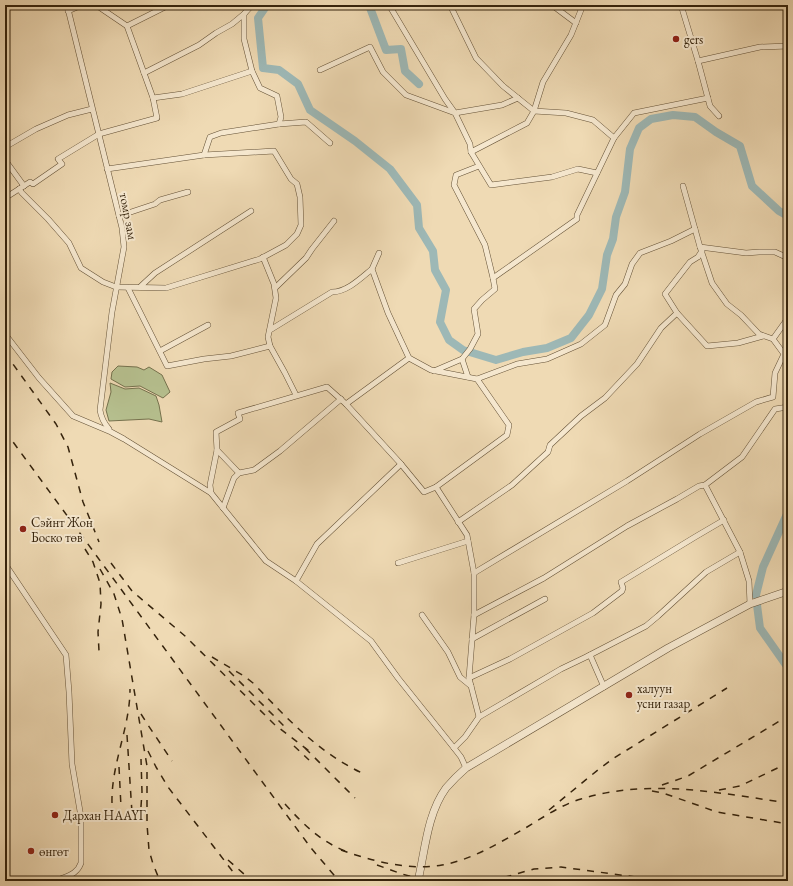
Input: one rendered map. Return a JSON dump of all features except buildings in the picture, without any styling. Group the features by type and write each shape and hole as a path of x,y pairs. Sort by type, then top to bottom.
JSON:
{"street":[{"name":"томр зам","path":"66,5 122,228 124,247 122,266 116,287 100,410 104,424 111,432"},
{"path":"68,11 82,5"},
{"path":"5,198 30,182 33,184 62,164 58,159 98,134 157,118 153,98 127,26 96,5"},
{"path":"127,26 169,5"},
{"path":"144,73 198,45 216,32 232,24 252,5"},
{"path":"389,5 445,99 455,113 470,144 471,152 491,185 552,178 578,169 597,173"},
{"path":"450,5 476,58 503,86 534,111 566,113 593,120 614,138"},
{"path":"552,5 576,23"},
{"path":"471,152 528,123 534,111 543,82 571,34 584,5"},
{"path":"681,5 710,106 719,116"},
{"path":"244,14 244,39 252,71 260,88 277,96 281,117 279,124"},
{"path":"698,61 760,47 788,46"},
{"path":"320,70 370,47 383,72 406,95 455,113 502,105 518,98"},
{"path":"153,98 182,94 252,71"},
{"path":"493,278 577,220 577,215 614,138 634,113 708,98"},
{"path":"5,147 36,129 68,115 92,109"},
{"path":"204,155 210,137 221,133 279,124 306,122 330,143"},
{"path":"5,160 22,187 22,193 69,243 82,268 103,282 116,287 128,288 141,286 166,288 262,257 286,245 297,234 301,225 300,197 297,184 291,179 274,151 204,155 107,169"},
{"path":"434,371 462,359 470,349 478,334 474,310 482,300 495,289 485,245 454,185 456,175 479,166"},
{"path":"474,573 627,481 700,434 756,402 773,397 774,373 784,354 773,339 758,334 741,315 728,304 712,283 683,186"},
{"path":"119,216 155,204 160,200 188,192"},
{"path":"141,286 155,273 251,211"},
{"path":"274,288 306,258 334,221"},
{"path":"372,269 388,313 409,358 434,371 477,379 517,364 547,359 580,344 605,325 616,295 625,284 632,264 640,253 672,241 695,228"},
{"path":"701,249 746,253 775,252 788,258"},
{"path":"701,249 698,258 690,262 665,294 669,303 707,346 738,343 764,336"},
{"path":"270,330 332,292 336,292 354,284 372,269 379,253"},
{"path":"262,257 274,284 276,298 268,337 270,346 296,395"},
{"path":"128,288 167,366 204,359 231,356 270,346"},
{"path":"458,522 512,485 548,452 550,445 581,416 605,398 637,364 661,328 677,313"},
{"path":"773,339 788,318"},
{"path":"160,351 208,325"},
{"path":"5,334 39,378 74,416 111,432 211,493 266,561 296,581 371,641 398,678 454,748 466,768"},
{"path":"346,404 409,358"},
{"path":"462,359 468,377"},
{"path":"211,493 210,485 217,450 216,432 240,419 238,413 327,387 346,404 401,464 424,492 436,487 507,435 509,425 477,379"},
{"path":"223,508 234,478 239,473 254,470 280,451 341,399"},
{"path":"474,615 544,578 627,526 699,486 705,485 742,457 775,409 788,407"},
{"path":"217,450 239,473"},
{"path":"296,581 317,544 401,464"},
{"path":"705,485 740,552 749,581 750,604"},
{"path":"436,487 467,535 474,573 474,615 469,678 479,717"},
{"path":"469,678 510,658 593,613 622,591 623,588 621,582 724,520"},
{"path":"398,563 468,541"},
{"path":"454,748 465,737 479,717 561,669 646,626 706,572 740,552"},
{"path":"5,564 66,655 72,764 81,817 81,863 76,872 56,881"},
{"path":"418,881 436,806 446,789 466,768 668,648 750,604 788,591"},
{"path":"472,638 545,599"},
{"path":"422,615 448,652 460,676 471,686"},
{"path":"590,655 604,686"}],"green space":[{"path":"118,366 137,367 144,370 149,367 162,375 170,392 163,398 140,386 125,387 111,379 112,372"},
{"path":"110,383 125,389 139,388 156,396 162,422 149,419 109,421 106,410 111,392"}],"waterway":[{"path":"267,5 258,18 263,68 279,70 298,84 310,110 355,141 390,169 417,205 419,228 433,251 435,270 446,290 440,322 449,340 463,350 496,360 523,352 547,348 571,338 589,315 602,289 607,255 613,239 616,217 625,192 630,149 639,128 651,119 673,115 695,117 716,132 740,146 752,186 779,211 788,216"},
{"path":"369,5 386,50 401,49 405,71 419,84"},
{"path":"756,595 763,567 788,512"},
{"path":"757,605 760,628 786,665 788,665"}],"railway":[{"path":"5,353 56,424 68,447 83,502 99,542"},
{"path":"5,431 311,848 339,881"},
{"path":"85,549 93,562 100,583 101,604 98,632 99,651"},
{"path":"111,563 132,591 185,636 274,724 309,751"},
{"path":"100,569 114,594 122,619 147,766 147,824 149,850 160,881"},
{"path":"212,657 253,683 292,723 318,746 366,775"},
{"path":"229,671 284,726"},
{"path":"549,810 614,758 727,688"},
{"path":"112,803 114,774 127,718 130,689"},
{"path":"141,714 172,761"},
{"path":"662,785 688,776 788,716"},
{"path":"127,735 132,813"},
{"path":"294,746 309,760"},
{"path":"305,748 355,798"},
{"path":"148,751 168,787 240,881"},
{"path":"140,821 142,792 141,759"},
{"path":"719,790 740,786 788,763"},
{"path":"119,767 121,807"},
{"path":"341,850 365,858 404,866 429,867 453,863 484,851 573,802 607,793 632,789 684,789 788,803"},
{"path":"652,791 663,793 717,812 788,824"},
{"path":"285,804 312,831 336,847 345,851"},
{"path":"228,860 252,881"},
{"path":"377,865 428,881"},
{"path":"491,881 534,869 561,867 665,881"}],"place":[{"name":"gers","path":"676,39"},
{"name":"Сэйнт Жон Боско төв","path":"23,529"},
{"name":"халуун усни газар","path":"629,695"},
{"name":"Дархан НААҮГ","path":"55,815"},
{"name":"өнгөт","path":"31,851"}]}
